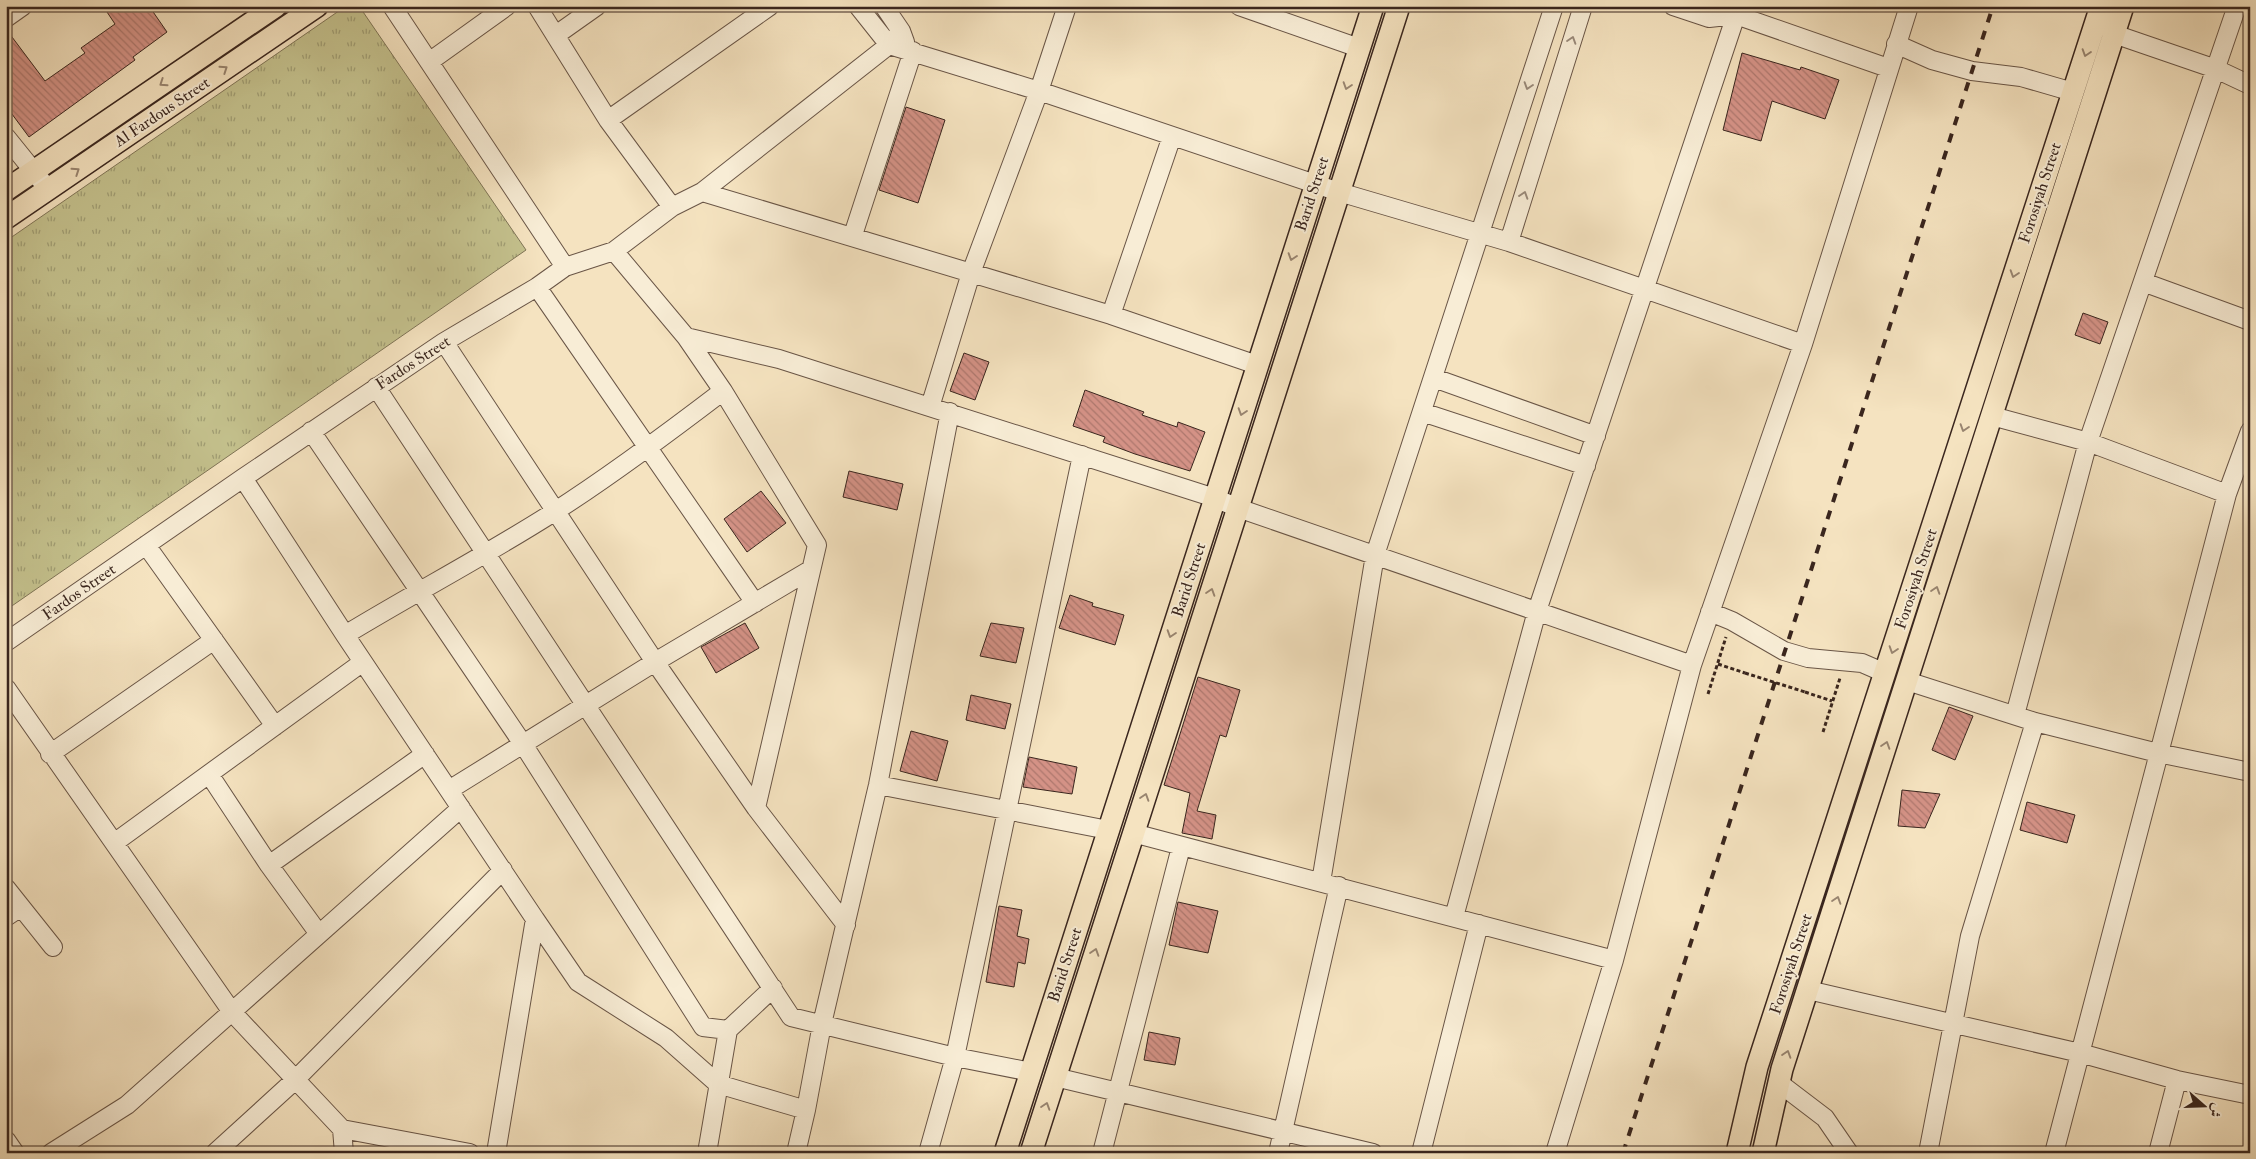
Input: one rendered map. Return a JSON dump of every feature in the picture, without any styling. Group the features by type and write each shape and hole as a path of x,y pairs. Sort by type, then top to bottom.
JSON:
{"main road":[{"name":"Al Fardous Street","path":"6,190 276,6"},
{"name":"Al Fardous Street","path":"6,218 317,6"},
{"name":"Barid Street","path":"1004,1153 1373,6"},
{"name":"Barid Street","path":"1031,1153 1399,6"},
{"name":"Forosiyah Street","path":"1737,1153 1757,1067 2101,6"},
{"name":"Forosiyah Street","path":"1763,1153 1779,1083 1808,990 2123,6"}],"street":[{"path":"6,18 23,6"},
{"path":"392,6 565,268"},
{"path":"429,62 507,6"},
{"path":"537,6 608,120 672,207"},
{"path":"556,35 597,6"},
{"path":"608,120 770,6"},
{"path":"858,6 890,45 1039,91 1339,192 1509,242 1803,344"},
{"path":"853,236 910,51 902,31 884,6"},
{"path":"930,407 971,273 1039,91 1067,6"},
{"path":"1239,6 1359,48"},
{"path":"1321,882 1375,555 1554,6"},
{"path":"1509,242 1583,6"},
{"path":"1673,6 1709,18 1735,9 1888,68"},
{"path":"1554,1153 1614,960 1692,665 1803,344 1909,6"},
{"path":"2015,716 2088,442 2237,6"},
{"path":"1454,917 1537,611 1735,9"},
{"name":"Fardos Street","path":"6,642 146,544 444,342 537,287 565,268 614,251 672,207 702,192 890,45 902,31"},
{"path":"2114,34 2216,69 2250,85"},
{"path":"1896,44 1940,62 1972,71 2021,77 2073,92"},
{"path":"1111,315 1172,136"},
{"path":"6,137 48,189"},
{"path":"702,192 1111,315 1257,365"},
{"path":"614,251 686,337 724,391 818,544 810,570 756,808"},
{"path":"2143,282 2250,321"},
{"path":"537,287 755,603"},
{"path":"686,337 779,359 1215,498 1238,508 1692,665"},
{"path":"444,342 655,662 756,808 846,925"},
{"path":"1434,378 1596,436"},
{"path":"376,387 587,704 791,1017 955,1057 1030,1072"},
{"path":"345,635 419,590 487,554 556,511 649,448 724,391"},
{"path":"796,1153 822,1024 878,785 950,412"},
{"path":"1422,412 1586,466"},
{"path":"1992,416 2088,442 2227,494"},
{"path":"311,431 523,744 703,1027 728,1030"},
{"path":"2054,1153 2227,494 2250,431"},
{"path":"928,1153 955,1057 1082,455"},
{"path":"243,478 448,790 578,982 666,1038 718,1084 806,1110"},
{"path":"146,544 275,726"},
{"path":"448,790 655,662 810,570"},
{"path":"1710,612 1732,621 1784,651 1808,658 1862,662 1885,673"},
{"path":"50,754 214,640"},
{"path":"114,843 363,662"},
{"path":"1907,681 2035,722 2158,754 2250,772"},
{"path":"6,688 50,754 232,1012 342,1129 470,1153"},
{"path":"1928,1153 1970,936 2035,722"},
{"path":"269,865 425,754"},
{"path":"208,774 269,865 319,934"},
{"path":"878,785 1108,830"},
{"path":"51,1153 127,1105 461,808"},
{"path":"1133,833 1614,960"},
{"path":"1102,1153 1182,847"},
{"path":"215,1153 295,1080 503,870"},
{"path":"1278,1153 1339,886"},
{"path":"6,888 14,912 53,947"},
{"path":"496,1153 535,919"},
{"path":"1421,1153 1480,924"},
{"path":"707,1153 728,1030 773,988"},
{"path":"1808,990 2080,1053 2178,1080 2250,1095"},
{"path":"1055,1077 1373,1153"},
{"path":"2158,1153 2178,1080"},
{"path":"1779,1083 1825,1118 1850,1153"},
{"path":"342,1129 344,1153"},
{"path":"6,1140 15,1153"}],"path":[{"path":"1708,694 1727,635"},
{"path":"1718,664 1832,701"},
{"path":"1823,732 1841,674"}],"green space":[{"path":"346,6 359,6 526,250 6,610 6,241"}],"building":[{"path":"103,6 149,6 167,32 133,57 135,60 29,137 6,106 6,29 45,81 85,53 81,48 115,24"},
{"path":"1742,53 1800,70 1801,67 1839,80 1825,119 1772,101 1761,141 1723,130"},
{"path":"906,107 945,120 918,203 879,190"},
{"path":"2083,313 2108,322 2100,344 2075,335"},
{"path":"964,353 989,362 975,400 950,391"},
{"path":"1085,390 1144,412 1142,415 1177,427 1178,422 1205,432 1190,471 1103,442 1105,437 1073,426"},
{"path":"849,471 903,484 897,510 843,497"},
{"path":"761,491 786,523 747,552 724,519"},
{"path":"1070,595 1093,603 1092,606 1124,615 1115,645 1059,628"},
{"path":"745,623 759,648 716,673 701,647"},
{"path":"991,623 1024,628 1016,663 980,656"},
{"path":"1198,677 1240,690 1226,737 1220,735 1197,811 1216,815 1212,839 1182,833 1190,793 1164,785"},
{"path":"971,695 1011,704 1005,729 966,720"},
{"path":"1949,707 1973,716 1955,760 1932,750"},
{"path":"911,731 948,741 937,781 900,771"},
{"path":"1029,757 1077,767 1072,794 1023,787"},
{"path":"1902,790 1940,794 1925,828 1898,826"},
{"path":"2027,802 2075,815 2067,843 2020,830"},
{"path":"1178,902 1218,911 1208,953 1169,945"},
{"path":"999,906 1022,910 1017,936 1029,939 1025,964 1018,962 1014,987 986,982"},
{"path":"1149,1032 1180,1038 1175,1065 1144,1060"}],"railway":[{"path":"1623,1153 1993,6"}]}
